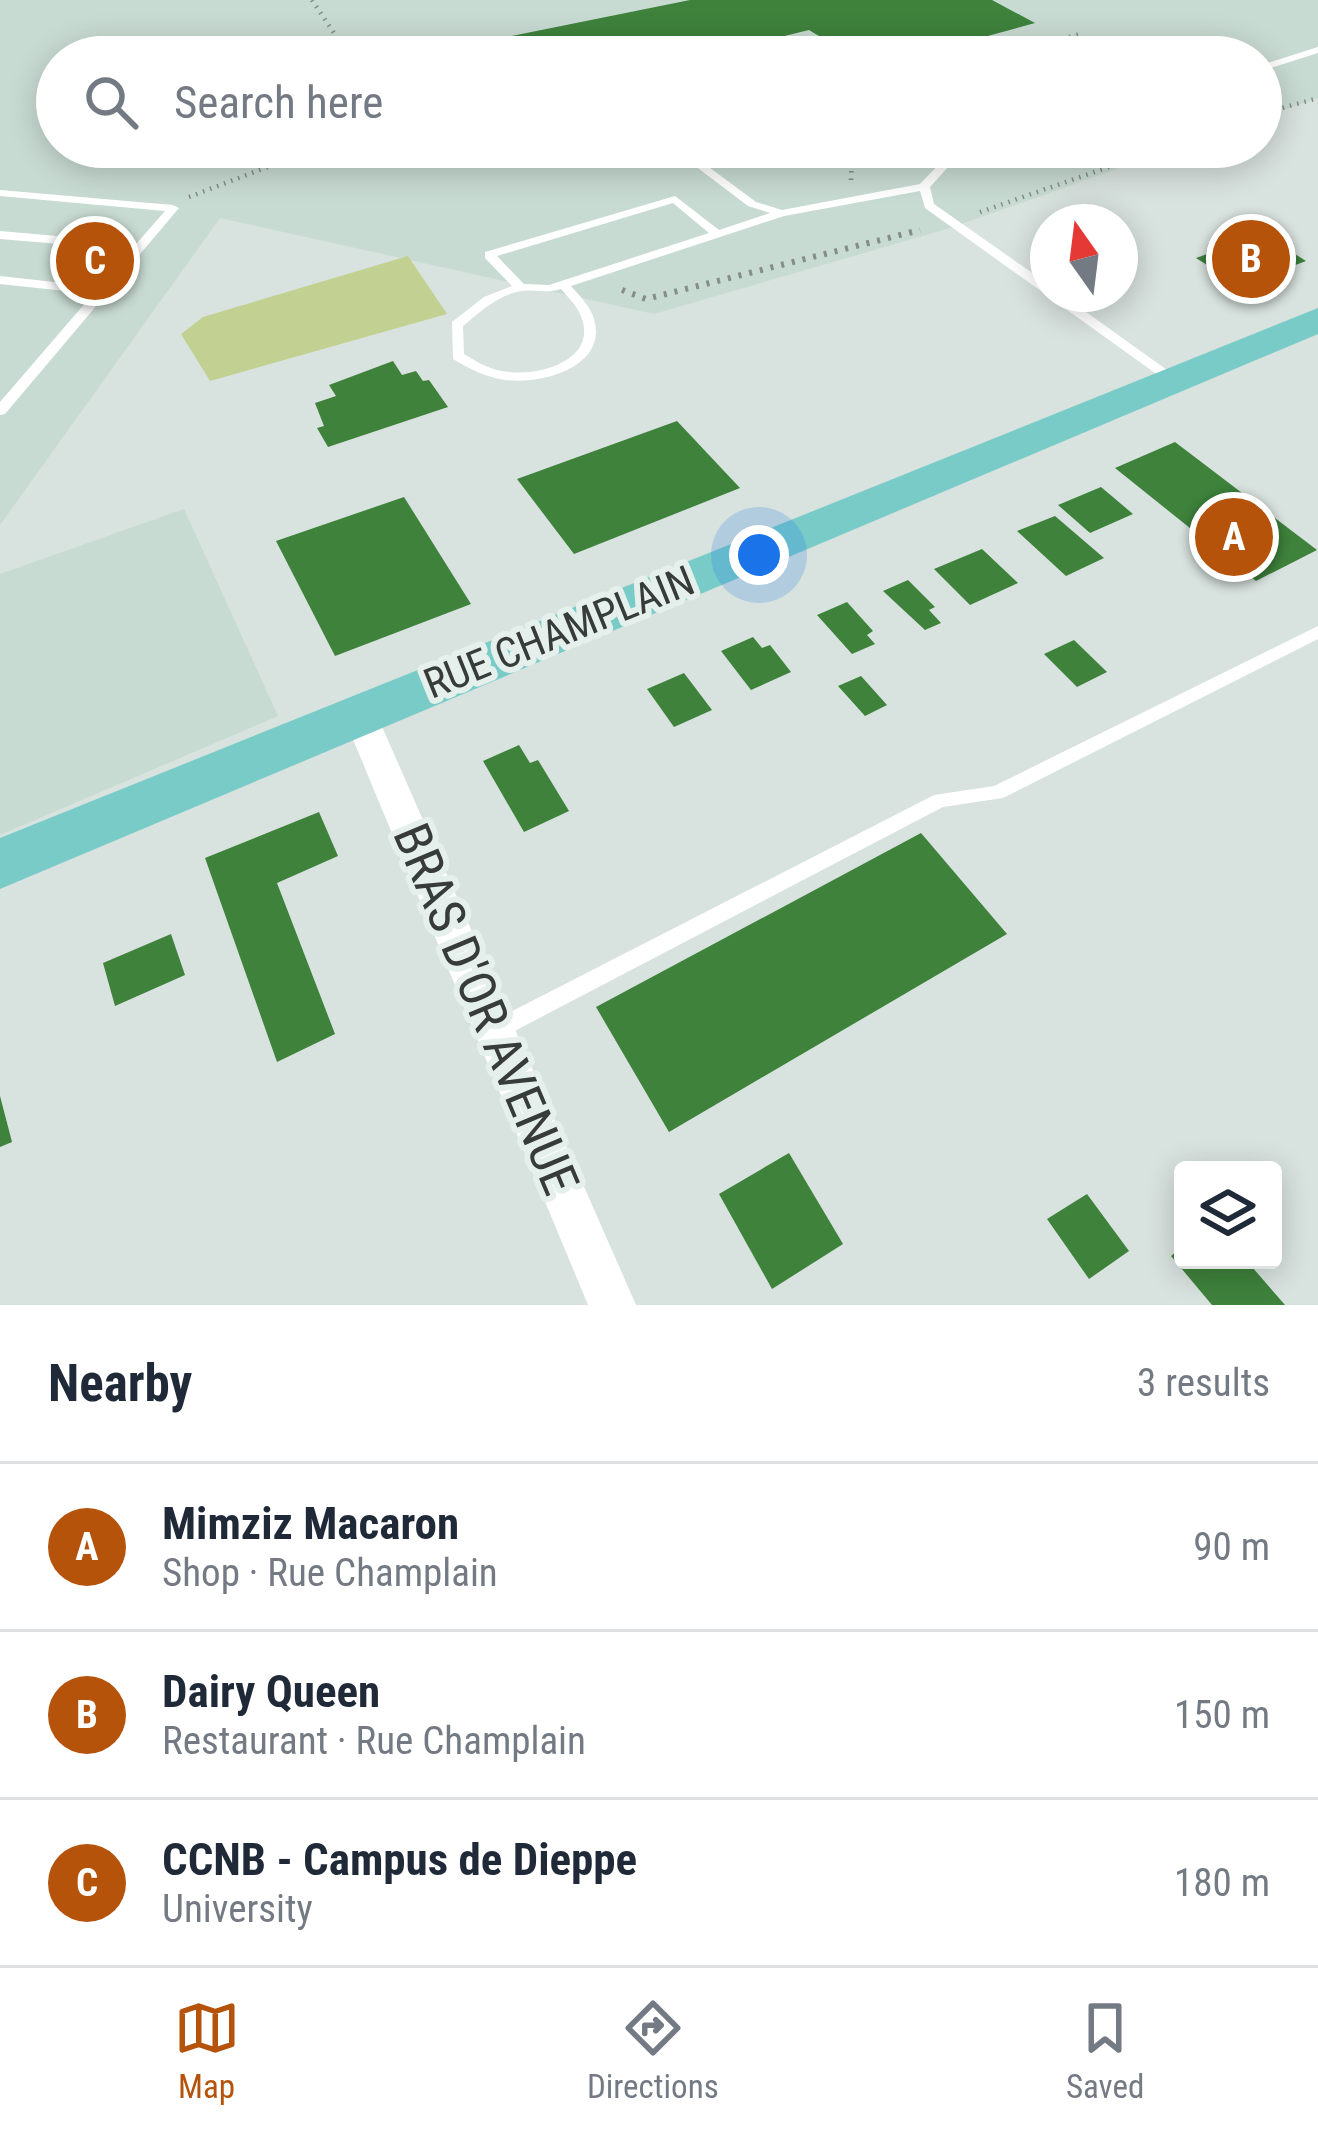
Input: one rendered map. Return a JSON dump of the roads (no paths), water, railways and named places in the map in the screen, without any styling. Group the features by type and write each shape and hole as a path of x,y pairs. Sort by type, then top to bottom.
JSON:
{"main road":[{"name":"RUE CHAMPLAIN","path":"0,864 1318,320"}],"street":[{"name":"BRAS D'OR AVENUE","path":"359,713 612,1305"}],"lane":[{"path":"1282,61 1318,50"},
{"path":"703,168 752,204 782,213"},
{"path":"564,285 593,320 593,338 584,356 562,370 539,376 469,366 458,356 457,325 488,300 520,286 564,285 782,213 924,187 941,168"},
{"path":"924,187 929,206 1030,277"},
{"path":"0,193 173,208 0,411"},
{"path":"520,286 488,255 675,199 717,234"},
{"path":"0,235 138,247"},
{"path":"0,280 101,291"},
{"path":"1079,312 1174,380"},
{"path":"495,1031 940,800 998,793 1318,632"}],"place":[{"name":"Dairy Queen","path":"1251,259"},
{"name":"CCNB - Campus de Dieppe","path":"95,261"},
{"name":"Mimziz Macaron","path":"1234,537"}]}
